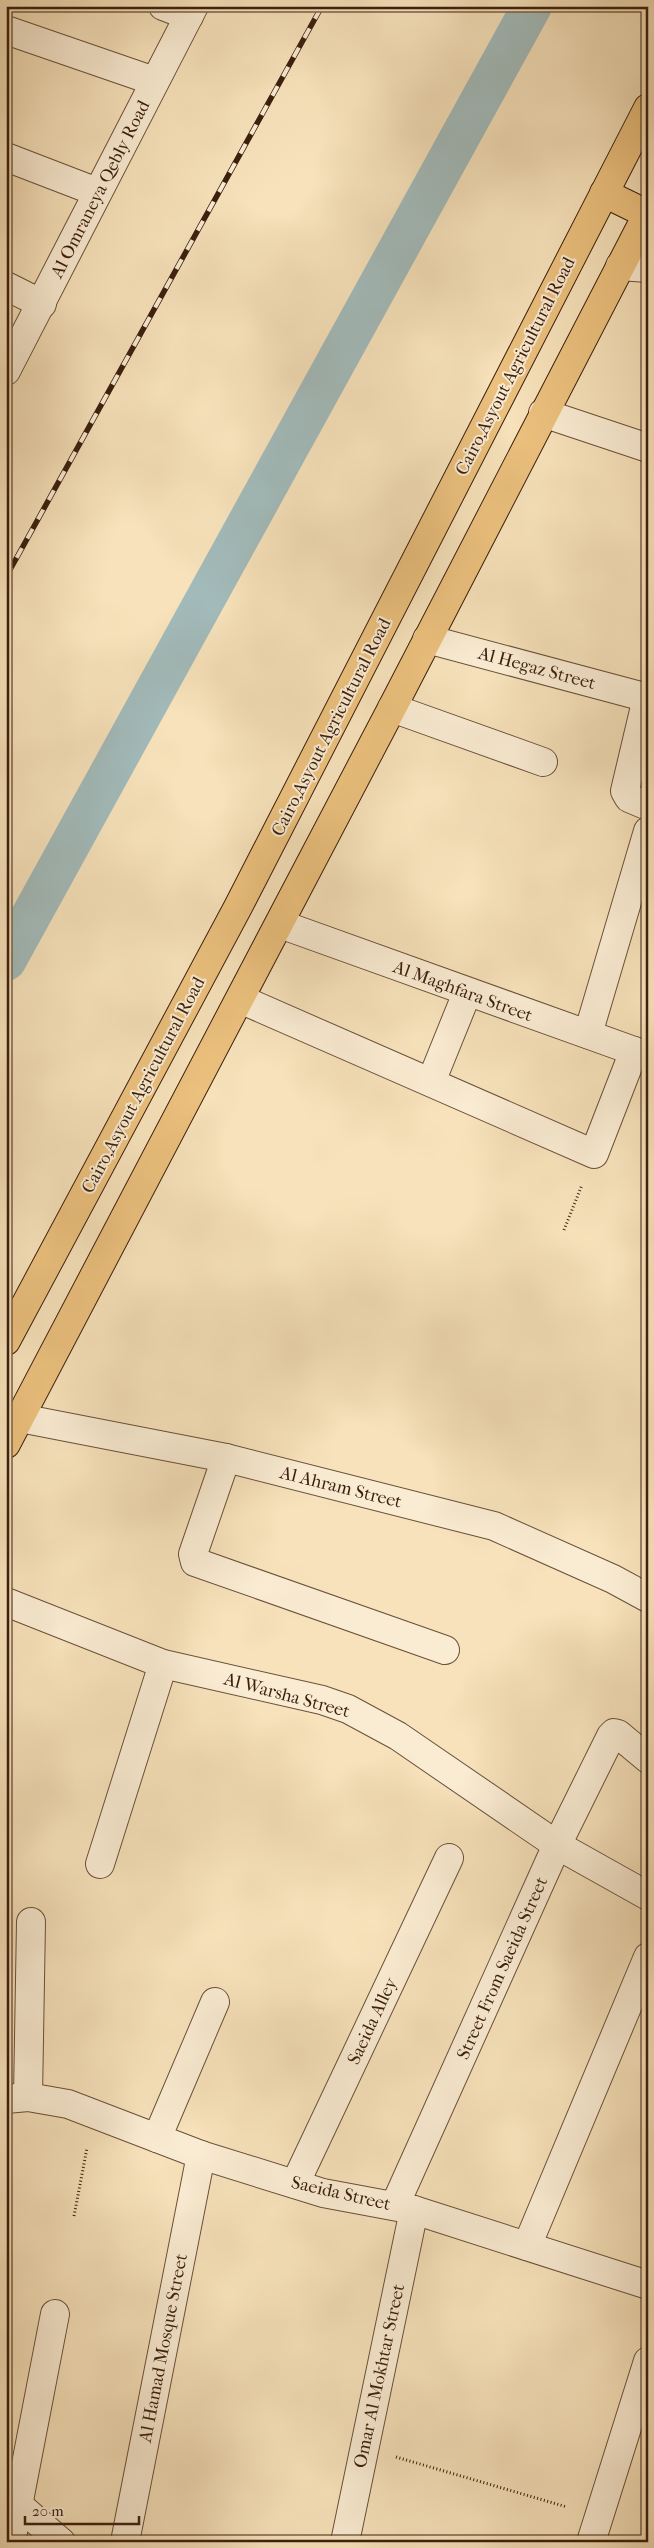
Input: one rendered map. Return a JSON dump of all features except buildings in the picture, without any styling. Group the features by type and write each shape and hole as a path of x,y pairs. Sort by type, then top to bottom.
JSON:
{"highway":[{"name":"Cairo,Asyout Agricultural Road","path":"6,1341 238,907 648,108"},
{"path":"6,1444 280,924 647,214 604,193"}],"street":[{"path":"163,6 191,11"},
{"name":"Al Omraneya Qebly Road","path":"6,371 191,11"},
{"path":"6,30 154,81"},
{"path":"6,157 97,192"},
{"path":"620,266 648,268"},
{"path":"6,286 42,304"},
{"path":"544,413 648,448"},
{"name":"Al Hegaz Street","path":"427,639 647,698"},
{"path":"637,801 625,791 647,698"},
{"path":"392,708 543,762"},
{"path":"588,1034 648,832"},
{"name":"Al Maghfara Street","path":"280,924 467,993 641,1054"},
{"path":"431,1082 467,993"},
{"path":"240,999 594,1154 641,1054"},
{"name":"Al Ahram Street","path":"20,1418 226,1458 494,1526 613,1579 648,1598"},
{"path":"226,1458 193,1554 195,1562 445,1650"},
{"name":"Al Warsha Street","path":"6,1602 163,1664 322,1700 348,1709 398,1736 557,1845 648,1896"},
{"path":"100,1864 163,1664"},
{"name":"Street From Saeida Street","path":"404,2208 557,1845 614,1733 644,1746"},
{"name":"Saeida Alley","path":"295,2184 449,1858"},
{"path":"17,2098 31,1922"},
{"path":"527,2246 648,1957"},
{"path":"157,2138 215,2002"},
{"name":"Saeida Street","path":"17,2098 68,2104 201,2155 331,2195 404,2208 648,2285"},
{"name":"Al Hamad Mosque Street","path":"125,2542 201,2155"},
{"name":"Omar Al Mokhtar Street","path":"345,2542 404,2208"},
{"path":"11,2542 13,2499 55,2314"},
{"path":"595,2529 648,2360"},
{"path":"13,2499 61,2542"}],"path":[{"path":"564,1230 594,1154"},
{"path":"74,2216 93,2115"},
{"path":"363,2448 595,2529"}],"waterway":[{"path":"6,961 532,6"}],"railway":[{"path":"6,577 322,6"}]}
